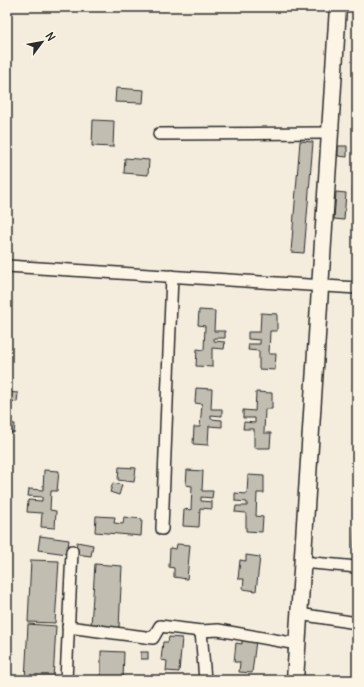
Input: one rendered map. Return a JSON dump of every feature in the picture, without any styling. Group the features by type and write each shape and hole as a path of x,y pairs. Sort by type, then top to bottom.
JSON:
{"street":[{"path":"295,680 338,7"},
{"path":"159,134 330,133"},
{"path":"7,266 357,288"},
{"path":"162,529 172,276"},
{"path":"66,680 72,552"},
{"path":"302,562 357,567"},
{"path":"299,614 357,623"},
{"path":"68,627 153,638 160,626 201,631 218,630 297,644"},
{"path":"201,631 205,680"}],"building":[{"path":"116,88 144,90 143,103 115,102"},
{"path":"93,120 114,121 113,147 92,146"},
{"path":"300,141 313,142 304,253 291,252"},
{"path":"338,146 347,146 347,157 338,156"},
{"path":"125,158 149,160 148,175 124,173"},
{"path":"353,187 357,187 357,218 353,218"},
{"path":"336,192 346,193 344,220 334,219"},
{"path":"199,310 215,311 214,331 225,331 225,338 214,338 214,341 225,342 224,349 212,348 212,367 196,366 197,349 204,350 205,326 198,325"},
{"path":"261,313 277,314 277,331 270,331 269,354 276,354 275,370 259,369 259,351 248,350 249,344 260,344 260,340 248,339 248,332 260,332"},
{"path":"196,388 212,389 211,409 222,409 222,416 211,415 211,419 222,420 222,427 209,426 208,445 193,444 194,427 200,427 202,404 195,403"},
{"path":"7,392 18,393 17,402 10,401 8,423 15,424 14,433 7,432"},
{"path":"256,392 272,393 272,409 265,409 264,433 271,433 270,448 254,448 254,429 243,429 244,422 255,423 255,418 243,418 243,410 255,411"},
{"path":"119,467 136,468 134,482 118,480"},
{"path":"7,468 10,468 9,477 7,477"},
{"path":"44,470 59,471 57,491 51,491 50,510 56,511 55,528 41,527 42,513 27,512 28,500 42,501 42,497 28,496 29,489 43,490"},
{"path":"187,470 203,471 202,491 213,491 212,498 201,497 201,501 212,502 212,509 200,508 199,527 183,526 184,509 191,510 192,486 186,485"},
{"path":"248,475 264,476 264,493 257,493 256,516 263,517 262,532 246,531 246,513 235,512 236,506 247,506 247,502 235,501 235,493 247,494"},
{"path":"113,483 122,485 119,495 110,492"},
{"path":"96,516 115,517 114,523 123,524 124,517 142,519 141,536 95,532"},
{"path":"355,518 357,518 357,548 354,548"},
{"path":"40,536 69,540 67,554 38,550"},
{"path":"77,542 93,545 91,556 75,554"},
{"path":"177,544 190,545 187,579 174,577 174,568 169,567 170,548 176,549"},
{"path":"246,555 260,557 256,591 243,589 244,579 238,579 240,560 246,561"},
{"path":"31,560 59,561 55,623 28,622"},
{"path":"95,564 122,566 119,628 91,626"},
{"path":"28,624 56,626 53,680 25,680"},
{"path":"169,637 182,638 179,672 166,671 167,661 161,660 163,642 168,642"},
{"path":"242,638 256,640 252,673 239,672 240,662 234,662 236,643 242,644"},
{"path":"101,651 124,652 123,680 101,680"},
{"path":"141,652 148,652 148,659 141,659"}]}
